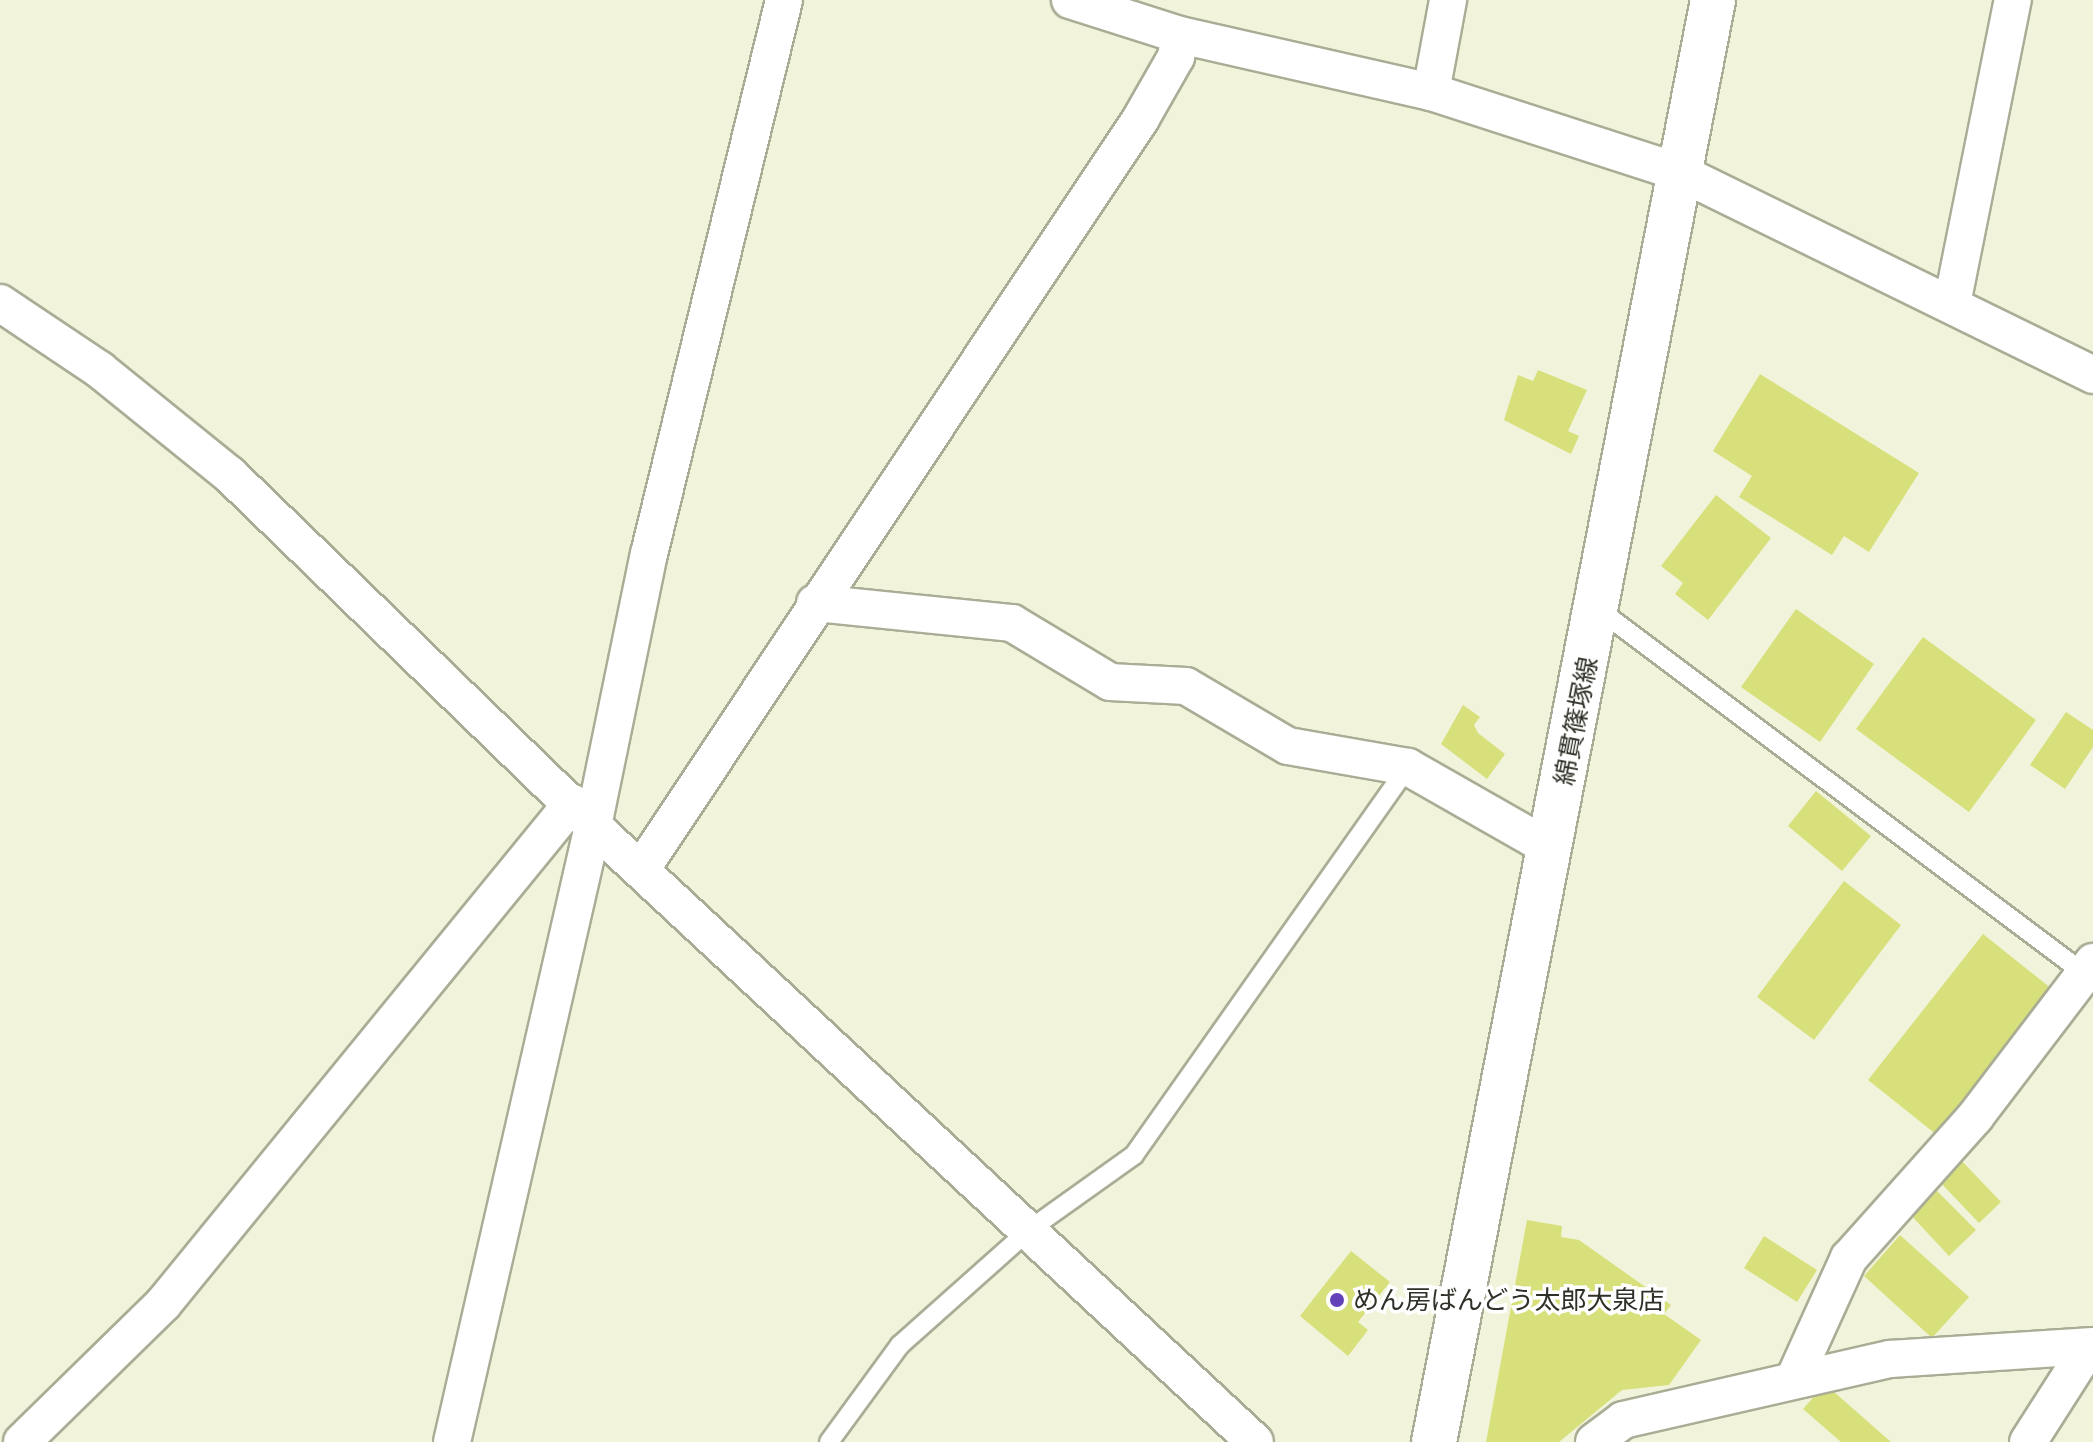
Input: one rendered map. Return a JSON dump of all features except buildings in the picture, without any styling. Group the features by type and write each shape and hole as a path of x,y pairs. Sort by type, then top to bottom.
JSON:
{"main road":[{"name":"綿貫篠塚線","path":"1434,1442 1552,849 1713,0"}],"street":[{"path":"452,1442 582,814 649,554 784,0"},
{"path":"1070,0 1118,9 1180,35 1431,92 1679,172 2093,375"},
{"path":"1431,92 1448,0"},
{"path":"1952,304 2013,0"},
{"path":"642,868 815,603 1140,120 1176,57 1180,35"},
{"path":"0,303 100,370 230,475 582,814 1255,1442"},
{"path":"815,603 1012,623 1110,682 1186,686 1288,746 1408,767 1552,849"},
{"path":"22,1442 163,1304 582,814"},
{"path":"1794,1379 1849,1258 1975,1117 2089,968"},
{"path":"1594,1442 1623,1420 1890,1359 2091,1347"},
{"path":"2028,1442 2091,1347"}],"lane":[{"path":"1597,609 2089,968"},
{"path":"829,1442 900,1345 1029,1230 1134,1155 1408,767"}],"place":[{"name":"めん房ばんどう太郎大泉店","path":"1337,1300"}]}
